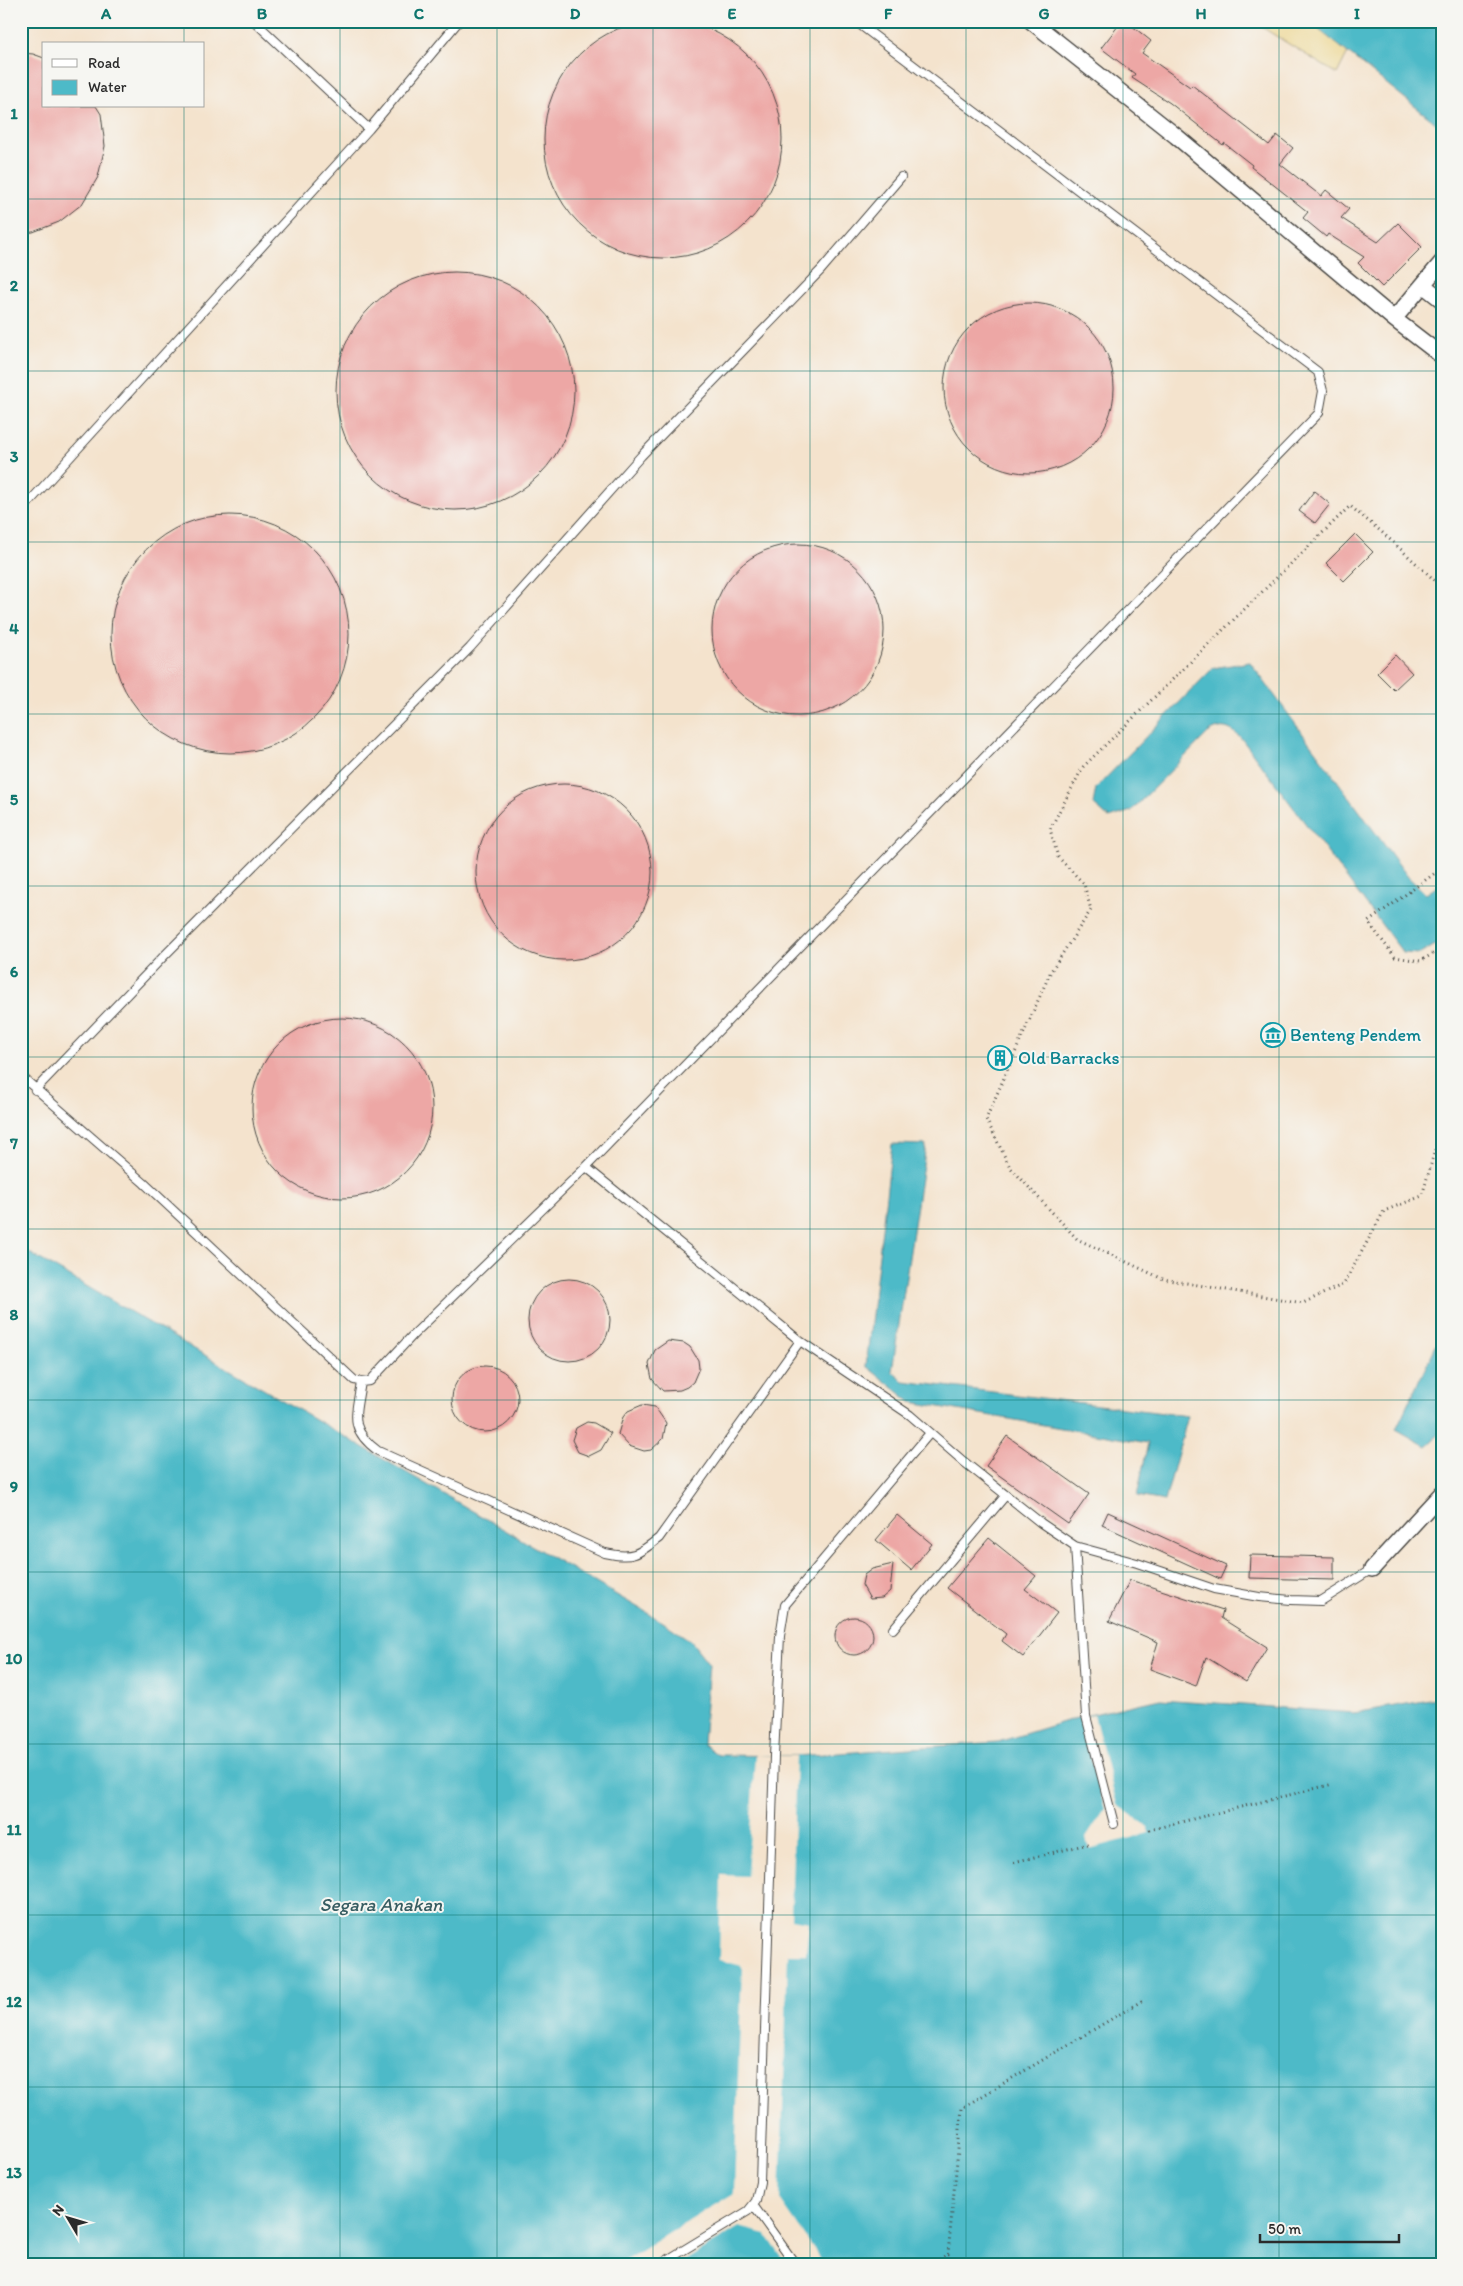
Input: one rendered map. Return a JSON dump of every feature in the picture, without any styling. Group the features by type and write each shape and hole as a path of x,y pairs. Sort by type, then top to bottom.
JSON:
{"street":[{"path":"1030,21 1176,136 1394,319 1442,356"},
{"path":"1394,319 1442,262"},
{"path":"1423,284 1442,300"},
{"path":"1372,1568 1442,1493"}],"lane":[{"path":"254,21 369,129"},
{"path":"21,511 369,129 459,21"},
{"path":"21,1076 144,1184 354,1380 361,1382 370,1381 412,1336 586,1167 1319,413 1322,391 1318,372 855,21"},
{"path":"36,1090 179,941 470,648 641,456 821,270 902,177"},
{"path":"586,1167 800,1341 910,1415 1041,1523 1075,1546 1137,1562 1214,1589 1259,1597 1291,1600 1321,1601 1372,1568"},
{"path":"361,1382 355,1421 363,1440 378,1451 605,1553 624,1558 641,1552 659,1538 800,1341"},
{"path":"659,2265 731,2223 753,2205 756,2201 760,2182 774,1756 782,1616 785,1605 930,1433"},
{"path":"893,1629 1006,1495"},
{"path":"1075,1546 1086,1716 1114,1824"},
{"path":"753,2205 796,2265"}],"path":[{"path":"1442,587 1350,506 1084,767 1050,829 1058,858 1084,884 1090,910 1051,971 986,1119 1010,1167 1078,1238 1163,1279 1304,1304 1344,1284 1384,1211 1422,1196 1442,1125"},
{"path":"1442,868 1423,880 1368,922 1395,956 1420,961 1442,949"},
{"path":"1149,1830 1333,1784"},
{"path":"1014,1862 1088,1844"},
{"path":"930,2265 948,2254 962,2108 1145,1999"}],"sand":[{"path":"1252,21 1308,21 1348,52 1337,74"}],"water":[{"path":"1308,21 1442,21 1442,128"},
{"path":"1250,662 1408,877 1426,894 1442,883 1442,941 1420,954 1403,953 1241,738 1229,729 1217,728 1208,733 1131,811 1109,818 1093,804 1096,788 1213,668"},
{"path":"892,1144 926,1145 892,1371 903,1381 1188,1416 1165,1501 1137,1496 1148,1443 911,1402 866,1366"},
{"name":"Segara Anakan","path":"21,1248 663,1622 691,1641 709,1664 703,1744 718,1755 796,1756 998,1742 1080,1717 1160,1699 1354,1713 1442,1698 1442,2265 21,2265"},
{"path":"1442,1333 1442,1432 1426,1446 1396,1429"}],"pier":[{"path":"1094,1715 1117,1805 1149,1827 1149,1833 1089,1849 1086,1838 1105,1809 1080,1717"},
{"path":"755,1755 796,1756 791,1919 809,1922 806,1954 788,1954 780,2200 825,2265 787,2265 766,2234 739,2227 678,2265 618,2265 734,2193 742,1966 719,1960 721,1875 747,1876"}],"building":[{"path":"663,20 686,22 709,29 739,47 755,63 768,83 777,104 782,139 780,162 773,185 755,215 739,231 719,244 698,253 663,258 640,256 617,249 587,231 571,215 558,195 549,174 544,139 546,116 553,93 571,63 587,47 607,34 628,25"},
{"path":"1122,21 1126,21 1151,41 1142,53 1190,87 1192,85 1269,145 1277,135 1293,148 1280,164 1321,196 1326,190 1349,209 1341,218 1378,242 1398,223 1422,247 1382,287 1358,263 1364,257 1328,234 1326,237 1303,218 1308,212 1224,143 1223,145 1170,103 1132,78 1135,74 1101,48"},
{"path":"21,53 42,57 42,108 97,108 101,114 105,146 98,177 82,204 59,222 33,232 21,233"},
{"path":"443,272 467,272 490,277 511,286 531,299 547,315 560,335 569,356 574,379 572,414 565,437 547,467 531,483 511,496 490,505 467,510 443,510 420,505 399,496 379,483 363,467 350,447 341,426 336,403 336,379 341,356 350,335 363,315 379,299 399,286 420,277"},
{"path":"1029,303 1054,307 1069,313 1083,322 1095,334 1104,348 1110,363 1114,388 1110,413 1104,428 1095,442 1083,454 1069,463 1054,469 1029,473 1004,469 989,463 975,454 963,442 954,428 948,413 944,388 948,363 954,348 963,334 975,322 989,313 1004,307"},
{"path":"1314,491 1330,504 1315,523 1299,511"},
{"path":"218,515 242,515 265,520 286,529 306,542 322,558 335,578 344,599 349,622 347,657 340,680 322,710 306,726 286,739 265,748 242,753 218,753 195,748 174,739 154,726 138,710 125,690 116,669 111,646 111,622 116,599 125,578 138,558 154,542 174,529 195,520"},
{"path":"1355,534 1373,552 1344,581 1326,563"},
{"path":"798,544 815,546 831,551 859,569 877,597 882,613 884,630 882,647 877,663 859,691 831,709 815,714 798,716 781,714 765,709 737,691 719,663 714,647 712,630 714,613 719,597 737,569 765,551 781,546"},
{"path":"1395,655 1412,673 1394,690 1377,673"},
{"path":"564,784 581,786 597,791 620,804 632,816 648,847 652,872 650,889 645,905 632,928 620,940 589,956 564,960 547,958 531,953 508,940 496,928 480,897 476,872 478,855 483,839 496,816 508,804 539,788"},
{"path":"342,1018 376,1025 399,1039 411,1051 421,1066 428,1082 432,1108 425,1142 411,1165 399,1177 384,1187 368,1194 342,1198 308,1191 285,1177 273,1165 263,1150 256,1134 252,1108 259,1074 273,1051 285,1039 300,1029 316,1022"},
{"path":"569,1279 585,1282 598,1291 607,1304 610,1320 607,1336 598,1349 585,1358 569,1361 553,1358 540,1349 531,1336 528,1320 531,1304 540,1291 553,1282"},
{"path":"668,1341 684,1343 690,1347 698,1360 699,1368 693,1382 680,1390 663,1391 652,1379 649,1364 655,1350"},
{"path":"485,1366 498,1369 508,1376 515,1386 518,1399 515,1412 508,1422 498,1429 485,1432 472,1429 462,1422 455,1412 452,1399 455,1386 462,1376 472,1369"},
{"path":"642,1405 655,1407 666,1423 663,1439 651,1450 644,1451 629,1446 618,1434 623,1417 628,1411"},
{"path":"587,1422 594,1423 611,1433 601,1450 589,1456 578,1452 572,1440 576,1428"},
{"path":"1007,1436 1089,1494 1068,1524 986,1466"},
{"path":"1108,1512 1226,1566 1220,1579 1102,1525"},
{"path":"897,1515 932,1544 911,1570 876,1540"},
{"path":"989,1538 1036,1576 1025,1589 1057,1613 1023,1657 1002,1641 1006,1634 947,1588"},
{"path":"1250,1555 1334,1557 1334,1580 1249,1578"},
{"path":"893,1564 890,1591 882,1598 870,1599 862,1585 864,1575 872,1569"},
{"path":"1130,1580 1223,1610 1221,1618 1267,1647 1246,1682 1206,1657 1196,1686 1150,1669 1158,1642 1109,1621"},
{"path":"854,1617 867,1623 873,1636 867,1649 854,1655 841,1649 835,1636 841,1623"}],"place":[{"name":"Benteng Pendem","path":"1273,1035"},
{"name":"Old Barracks","path":"1000,1058"}]}
